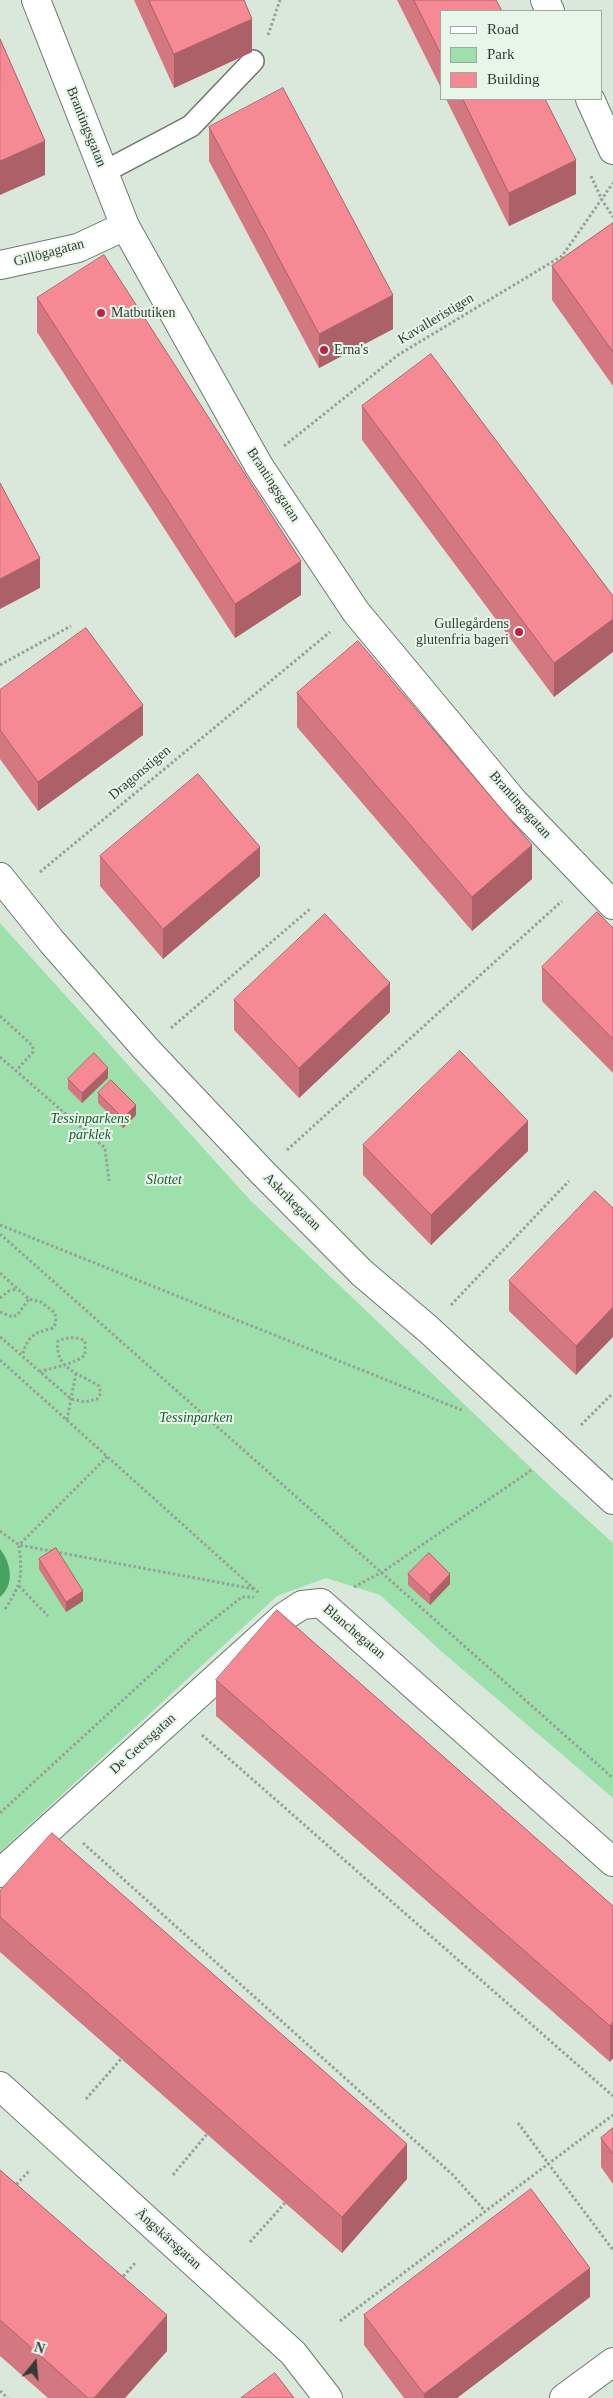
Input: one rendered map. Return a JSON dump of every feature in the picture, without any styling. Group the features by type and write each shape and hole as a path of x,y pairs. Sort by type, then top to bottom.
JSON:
{"street":[{"name":"Brantingsgatan","path":"36,0 125,226 259,466 356,612 514,802 613,905"},
{"path":"590,100 613,150"},
{"name":"Gillögagatan","path":"0,265 78,248 125,226"},
{"name":"Askrikegatan","path":"8,886 52,942 146,1049 262,1172 362,1273 428,1329 613,1500"},
{"name":"Blanchegatan","path":"285,1616 302,1605 321,1603 333,1611 613,1862"},
{"name":"De Geersgatan","path":"0,1873 285,1616"},
{"name":"Ängskärsgatan","path":"0,2086 293,2352 328,2398"},
{"path":"564,2398 613,2362"}],"lane":[{"path":"104,172 191,126 253,61"}],"path":[{"path":"253,61 267,36 280,0"},
{"name":"Kavalleristigen","path":"259,466 398,355 562,256 613,184"},
{"name":"Dragonstigen","path":"8,886 57,856 296,658 356,612"},
{"path":"0,666 71,626"},
{"path":"262,1172 588,878"},
{"path":"146,1049 310,909"},
{"path":"0,1016 32,1046 33,1052 16,1071"},
{"path":"0,1057 105,1148 110,1181"},
{"path":"428,1329 569,1181"},
{"path":"0,1225 466,1412"},
{"path":"0,1234 613,1778"},
{"path":"0,1273 29,1299 48,1306 55,1313 56,1323 53,1328 31,1335 26,1342 22,1356"},
{"path":"0,1298 9,1291 17,1289"},
{"path":"0,1312 13,1317 18,1314 29,1299"},
{"path":"0,1337 39,1372 71,1399 85,1402 97,1399 101,1393 98,1386 76,1373 64,1364 60,1361 56,1352 58,1341 65,1338 78,1337 85,1341 85,1355 80,1359 64,1364 39,1372"},
{"path":"0,1360 263,1596 242,1597 195,1634 0,1813"},
{"path":"67,1420 76,1373"},
{"path":"359,1584 380,1573 538,1466 613,1394"},
{"path":"19,1545 108,1456"},
{"path":"0,1531 19,1545 255,1589"},
{"path":"4,1609 19,1586 22,1577 19,1545"},
{"path":"19,1586 48,1616"},
{"path":"199,1732 613,2096"},
{"path":"81,1842 453,2175 485,2211"},
{"path":"86,2099 121,2059"},
{"path":"340,2321 613,2115"},
{"path":"518,2123 613,2250"},
{"path":"173,2175 206,2134"},
{"path":"12,2190 30,2170"},
{"path":"250,2242 285,2202"},
{"path":"117,2283 135,2263"},
{"path":"0,2391 8,2398"}],"green space":[{"name":"Tessinparken","path":"0,923 250,1200 551,1487 613,1543 613,1798 442,1652 380,1595 326,1578 277,1596 0,1852"}],"shaded area":[{"path":"0,1549 7,1561 10,1573 8,1586 0,1597"}],"building":[{"path":"149,0 244,0 252,19 174,54"},
{"path":"414,0 496,0 501,10 440,10 440,52"},
{"path":"0,39 45,141 0,161"},
{"path":"283,88 393,295 319,334 209,127"},
{"path":"463,100 546,100 576,160 509,193"},
{"path":"613,223 613,352 552,266"},
{"path":"104,255 301,561 235,604 37,298"},
{"path":"431,354 613,596 613,619 554,663 362,406"},
{"path":"0,483 40,558 0,579"},
{"path":"86,628 143,705 38,782 0,730 0,690"},
{"path":"358,641 532,845 472,897 297,693"},
{"path":"198,774 260,847 163,929 100,856"},
{"path":"597,912 613,928 613,1039 542,967"},
{"path":"325,914 390,983 299,1068 234,1000"},
{"path":"460,1051 528,1121 431,1215 363,1145"},
{"path":"94,1053 108,1068 82,1093 68,1079"},
{"path":"111,1080 136,1105 123,1118 98,1093"},
{"path":"595,1191 613,1208 613,1307 576,1346 509,1281"},
{"path":"56,1548 83,1591 66,1602 39,1559"},
{"path":"429,1553 450,1574 430,1595 408,1574"},
{"path":"277,1610 613,1906 613,2022 610,2026 216,1680"},
{"path":"52,1833 407,2144 342,2217 0,1917 0,1891"},
{"path":"613,2128 613,2154 601,2138"},
{"path":"0,2170 167,2315 94,2398 88,2398 0,2320"},
{"path":"531,2189 590,2268 424,2394 364,2315"},
{"path":"275,2373 294,2398 241,2398"}],"place":[{"name":"Matbutiken","path":"101,313"},
{"name":"Erna's","path":"324,350"},
{"name":"Gullegårdens glutenfria bageri","path":"519,632"}],"park label":[{"name":"Tessinparkens parklek","path":"90,1128"},
{"name":"Slottet","path":"164,1180"}]}
